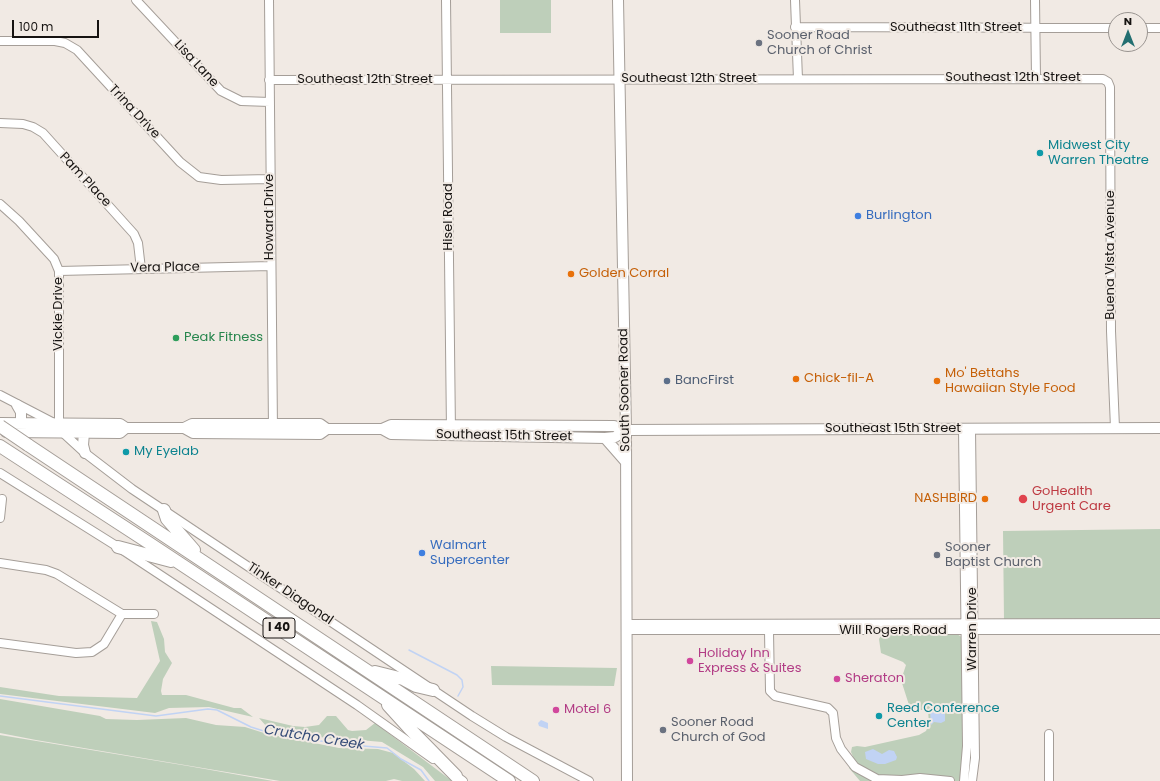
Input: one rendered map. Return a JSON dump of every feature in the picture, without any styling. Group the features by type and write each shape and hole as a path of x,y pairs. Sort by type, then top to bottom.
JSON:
{"highway":[{"name":"Tinker Diagonal","path":"0,424 28,445 533,781"},
{"name":"I 40","path":"1,447 180,563 509,781"},
{"path":"164,510 170,522 206,563"},
{"path":"118,547 180,563"},
{"path":"365,670 433,690"},
{"path":"378,694 408,728 460,778"}],"main road":[{"name":"South Sooner Road","path":"618,0 626,430 627,781"},
{"path":"17,405 21,412 21,423"},
{"name":"Southeast 15th Street","path":"0,424 21,423 58,426 84,433 120,433 126,428"},
{"name":"Southeast 15th Street","path":"0,432 58,426 120,424 126,428 184,428 193,433 273,429 320,424 327,429 382,429 391,434 450,429 500,430 614,426 626,430 1160,428"},
{"name":"Southeast 15th Street","path":"500,430 615,438 626,430"},
{"path":"84,433 83,445 85,453"},
{"path":"605,438 626,462"}],"street":[{"name":"Lisa Lane","path":"136,0 221,91 241,101 270,102"},
{"name":"Howard Drive","path":"269,0 273,429"},
{"name":"Hisel Road","path":"446,0 448,80 450,429"},
{"path":"795,0 798,79"},
{"path":"1035,0 1036,78"},
{"name":"Southeast 11th Street","path":"795,27 1108,28"},
{"path":"1148,28 1160,28"},
{"name":"Trina Drive","path":"0,41 55,41 65,43 77,50 180,162 199,177 221,180 270,179"},
{"name":"Southeast 12th Street","path":"269,80 1093,78 1108,82"},
{"name":"Buena Vista Avenue","path":"1108,82 1111,331 1115,428"},
{"name":"Pam Place","path":"0,123 23,124 43,133 134,234 138,243 141,269"},
{"name":"Vickie Drive","path":"0,204 19,221 54,259 59,271 58,426"},
{"name":"Vera Place","path":"59,271 271,266"},
{"name":"Tinker Diagonal","path":"0,395 58,426 85,453 114,476 433,690 506,737 589,781"},
{"name":"Warren Drive","path":"964,781 967,746 969,627 967,429"},
{"path":"0,472 118,547 357,705 460,778"},
{"path":"0,518 2,499"},
{"path":"0,563 46,570 57,574 122,614 154,614"},
{"path":"0,643 76,653 92,652 104,644 122,614"},
{"name":"Will Rogers Road","path":"626,627 769,630 1160,623"},
{"name":"Will Rogers Road","path":"626,627 969,627 1160,630"},
{"name":"Warren Drive","path":"969,627 975,758 972,781"},
{"path":"769,630 770,692 775,696 828,708 833,713 836,738 841,749 855,767 877,779 902,780 920,778 950,781"},
{"path":"1049,734 1049,781"}],"green space":[{"path":"500,0 551,0 551,33 500,33"},
{"path":"1160,529 1160,620 1004,620 1003,531"},
{"path":"151,621 157,622 164,639 165,652 172,663 163,679 161,691 162,695 186,695 234,708 241,708 253,717 209,707 169,708 155,713 0,694 0,687 59,696 137,698 160,661"},
{"path":"882,634 957,634 963,638 964,767 959,781 860,781 849,768 855,761 851,752 852,747 865,747 919,735 926,731 929,724 928,710 920,710 915,706 909,705 901,680 906,665 903,662 881,653 879,639"},
{"path":"491,666 617,668 614,686 492,685"},
{"path":"0,699 100,716 106,719 137,720 186,718 216,725 245,727 264,733 339,748 378,749 393,753 414,769 425,781 402,781 394,779 386,781 280,781 36,740 0,733"},
{"path":"327,716 336,716 348,730 352,731 366,730 375,723 452,781 435,781 423,767 382,742 359,740 352,742 275,730 267,727 259,718 293,726 305,727 319,725"},
{"path":"0,735 188,766 273,781 0,781"}],"water":[{"path":"935,708 942,710 945,714 945,721 941,723 934,722 931,725 930,710"},
{"path":"541,720 548,723 548,729 539,726 538,723"},
{"path":"873,749 882,754 889,750 894,751 897,757 896,760 885,764 878,764 866,759 865,752"}],"waterway":[{"path":"409,650 457,675 462,680 463,687 458,696"},
{"name":"Crutcho Creek","path":"0,696 156,716 208,709 217,710 251,727 270,733 340,744 387,748 401,759 421,770 429,781"}],"place":[{"name":"Sooner Road Church of Christ","path":"759,43"},
{"name":"Midwest City Warren Theatre","path":"1040,153"},
{"name":"Burlington","path":"858,216"},
{"name":"Golden Corral","path":"571,274"},
{"name":"Peak Fitness","path":"176,338"},
{"name":"Chick-fil-A","path":"796,379"},
{"name":"BancFirst","path":"667,381"},
{"name":"Mo' Bettahs Hawaiian Style Food","path":"937,381"},
{"name":"My Eyelab","path":"126,452"},
{"name":"NASHBIRD","path":"985,499"},
{"name":"GoHealth Urgent Care","path":"1023,499"},
{"name":"Walmart Supercenter","path":"422,553"},
{"name":"Sooner Baptist Church","path":"937,555"},
{"name":"Holiday Inn Express & Suites","path":"690,661"},
{"name":"Sheraton","path":"837,679"},
{"name":"Motel 6","path":"556,710"},
{"name":"Reed Conference Center","path":"879,716"},
{"name":"Sooner Road Church of God","path":"663,730"}]}
